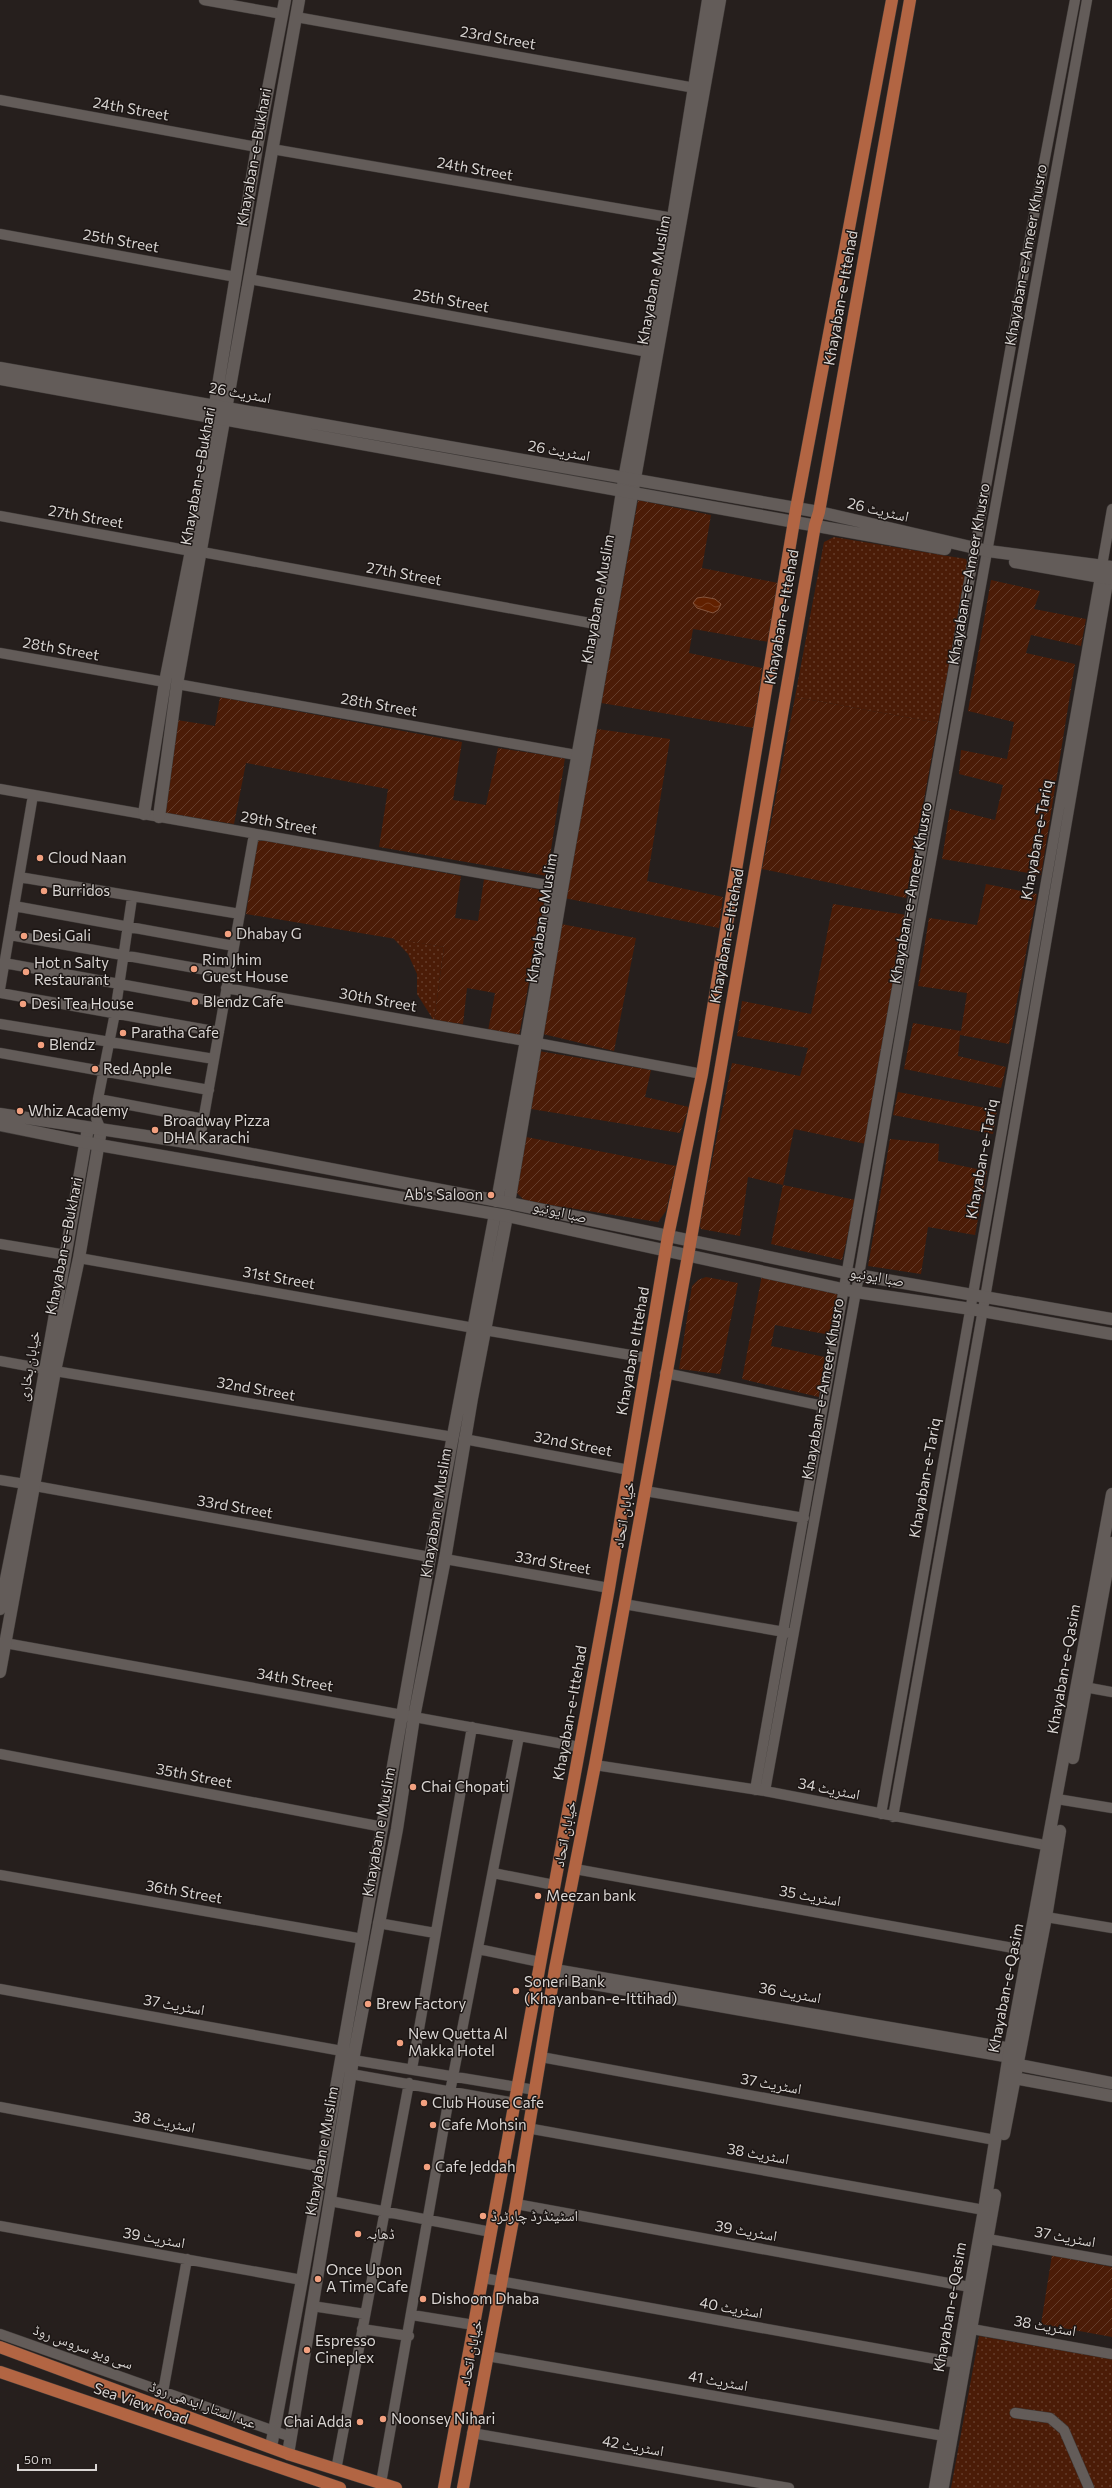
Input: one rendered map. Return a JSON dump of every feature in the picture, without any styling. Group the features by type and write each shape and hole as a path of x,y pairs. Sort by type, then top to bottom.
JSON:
{"main road":[{"name":"Khayaban-e-Ittehad","path":"668,1236 702,1074 796,509 892,0"},
{"name":"Khayaban-e-Ittehad","path":"690,1240 815,524 819,512 910,0"},
{"name":"Khayaban e Ittehad","path":"629,1470 668,1236"},
{"path":"688,1256 690,1240"},
{"name":"خیابان اتحاد","path":"463,2488 500,2282 516,2204 554,1973 595,1765 645,1492 665,1373 688,1256"},
{"name":"Khayaban-e-Ittehad","path":"514,2103 609,1588 629,1470"},
{"name":"خیابان اتحاد","path":"444,2488 492,2232 514,2103"},
{"name":"عبد الستار ایدھی روڈ","path":"0,2348 288,2454 396,2488"},
{"name":"Sea View Road","path":"0,2372 340,2488"}],"street":[{"path":"204,0 282,14"},
{"name":"Khayaban-e-Bukhari","path":"159,817 196,552 213,404 236,277 257,147 285,0"},
{"name":"Khayaban-e-Bukhari","path":"144,814 165,682 196,552 227,406 248,279 299,0"},
{"name":"Khayaban e Muslim","path":"628,486 648,352 673,218 688,156 695,88 708,0"},
{"name":"Khayaban e Muslim","path":"503,1202 525,1041 546,955 628,486 688,156 720,0"},
{"name":"Khayaban-e-Ameer Khusro","path":"982,553 1035,214 1075,0"},
{"name":"Khayaban-e-Ameer Khusro","path":"789,1633 803,1585 860,1275 911,946 982,553 1048,215 1087,0"},
{"name":"23rd Street","path":"296,17 695,88"},
{"name":"24th Street","path":"0,100 257,147"},
{"name":"24th Street","path":"272,149 673,218"},
{"path":"1040,188 1044,195 1052,193"},
{"path":"1035,214 1037,210 1042,208 1048,211 1048,215"},
{"name":"25th Street","path":"0,234 236,277"},
{"name":"25th Street","path":"248,279 648,352"},
{"name":"اسٹریٹ 26","path":"0,368 227,406 628,486 794,522 815,524 982,553 1108,570"},
{"name":"اسٹریٹ 26","path":"0,379 211,417 628,486 819,512 982,553"},
{"name":"Khayaban-e-Tariq","path":"881,1814 1049,928 1108,570 1112,509"},
{"name":"27th Street","path":"0,516 601,625"},
{"name":"Khayaban e Muslim","path":"503,1202 537,1044 553,886 572,809 576,755 590,709 601,625 614,568"},
{"name":"Khayaban-e-Tariq","path":"980,1297 1040,905 1108,570"},
{"name":"28th Street","path":"0,653 165,682"},
{"name":"28th Street","path":"178,684 576,755"},
{"name":"29th Street","path":"0,789 553,886"},
{"path":"0,989 4,963 3,951 10,935 33,795"},
{"path":"199,1144 254,834"},
{"path":"19,877 132,898 240,914"},
{"path":"101,1130 96,1118 98,1100 115,1013 132,898"},
{"path":"1040,905 1046,912 1052,908"},
{"path":"14,906 127,928 234,946"},
{"path":"1037,925 1039,921 1045,920 1049,924 1049,928"},
{"path":"10,935 229,974"},
{"path":"4,963 224,1003"},
{"name":"Khayaban-e-Ameer Khusro","path":"760,1791 789,1633 793,1584 846,1273 908,966"},
{"name":"30th Street","path":"226,988 525,1041"},
{"path":"0,993 219,1032"},
{"path":"0,1024 214,1059"},
{"path":"537,1044 702,1074"},
{"path":"0,1053 209,1090"},
{"path":"98,1100 204,1119"},
{"name":"صبا ایونیو","path":"0,1114 199,1144 503,1202 846,1273 1112,1319"},
{"path":"88,1128 96,1118"},
{"name":"صبا ایونیو","path":"0,1125 99,1145 507,1216 665,1252 844,1288 856,1292 976,1310 1112,1334"},
{"name":"خیابان بخاری","path":"50,1370 66,1255 87,1142 88,1128"},
{"name":"Khayaban-e-Bukhari","path":"30,1485 50,1370 79,1258 101,1130"},
{"name":"Khayaban e Muslim","path":"479,1329 494,1214"},
{"name":"Khayaban e Muslim","path":"271,2447 383,1827 408,1716 431,1632 446,1559 455,1499 459,1438 466,1397 479,1329 507,1216"},
{"path":"0,1244 66,1255"},
{"name":"31st Street","path":"79,1258 648,1358"},
{"name":"Khayaban-e-Tariq","path":"893,1817 976,1310"},
{"name":"32nd Street","path":"0,1361 459,1438 629,1470"},
{"path":"665,1373 823,1406"},
{"name":"Khayaban e Muslim","path":"288,2454 353,2060 388,1874 408,1716 417,1629 442,1496 459,1438"},
{"name":"33rd Street","path":"0,1480 430,1557"},
{"path":"0,1610 30,1485"},
{"path":"0,1672 30,1485"},
{"path":"645,1492 804,1518"},
{"name":"Khayaban-e-Qasim","path":"1105,1575 1112,1494"},
{"path":"442,1496 455,1499"},
{"name":"Khayaban-e-Qasim","path":"943,2488 988,2239 1003,2141 1013,2057 1034,1951 1082,1686 1112,1543"},
{"name":"33rd Street","path":"446,1559 609,1588"},
{"path":"793,1584 803,1585"},
{"path":"624,1604 789,1633"},
{"path":"417,1629 431,1632"},
{"name":"34th Street","path":"5,1643 580,1747"},
{"path":"1082,1686 1112,1692"},
{"path":"412,2069 472,1727"},
{"path":"381,2483 409,2336 450,2092 519,1736"},
{"name":"35th Street","path":"0,1754 383,1827"},
{"name":"اسٹریٹ 34","path":"595,1765 760,1791 1053,1846"},
{"path":"1061,1799 1112,1808"},
{"name":"Khayaban-e-Qasim","path":"1034,1951 1046,1917 1053,1846"},
{"name":"اسٹریٹ 35","path":"574,1869 1034,1951"},
{"path":"375,1872 388,1874"},
{"path":"492,1873 554,1885"},
{"name":"36th Street","path":"0,1875 363,1939"},
{"path":"1046,1917 1112,1928"},
{"path":"378,1922 435,1933"},
{"path":"478,1949 540,1962"},
{"name":"اسٹریٹ 36","path":"554,1973 1013,2057 1112,2082"},
{"name":"اسٹریٹ 37","path":"0,1989 342,2051"},
{"path":"351,2003 364,2005"},
{"name":"اسٹریٹ 37","path":"541,2057 996,2140"},
{"path":"353,2060 535,2090"},
{"path":"351,2074 409,2083 450,2092 532,2106"},
{"path":"1010,2077 1112,2096"},
{"name":"Khayaban-e-Qasim","path":"935,2488 996,2140 1010,2077"},
{"path":"336,2470 409,2083"},
{"name":"اسٹریٹ 38","path":"0,2107 322,2167"},
{"name":"اسٹریٹ 38","path":"528,2128 984,2210"},
{"path":"328,2135 341,2137"},
{"path":"330,2202 492,2232"},
{"name":"اسٹریٹ 39","path":"516,2204 970,2287"},
{"name":"اسٹریٹ 39","path":"0,2226 302,2280"},
{"name":"اسٹریٹ 37","path":"988,2239 1112,2261"},
{"path":"163,2392 187,2259"},
{"name":"اسٹریٹ 40","path":"483,2278 957,2363"},
{"path":"312,2306 365,2314"},
{"path":"412,2315 474,2324"},
{"path":"362,2329 409,2336"},
{"name":"اسٹریٹ 38","path":"972,2329 1112,2354"},
{"name":"سی ویو سروس روڈ","path":"0,2334 291,2437"},
{"name":"اسٹریٹ 41","path":"487,2356 944,2436"},
{"path":"1015,2413 1050,2418 1064,2430 1089,2488"},
{"name":"اسٹریٹ 42","path":"472,2433 789,2488"}],"shaded area":[{"path":"638,500 711,515 702,568 778,583 769,642 693,629 689,653 762,668 754,728 601,703"},
{"path":"834,537 966,559 968,566 938,723 795,697 824,542"},
{"path":"991,580 1040,591 1034,609 1086,619 1081,646 1031,635 1026,653 1075,664 1041,875 942,859 950,809 995,820 1003,785 959,774 961,750 1007,759 1014,722 968,711"},
{"path":"220,697 462,742 453,800 486,805 498,748 565,758 547,876 379,847 388,789 246,763 234,824 164,813 177,720 215,726"},
{"path":"795,697 938,723 906,898 762,869"},
{"path":"597,729 670,739 647,881 723,897 719,928 564,898"},
{"path":"257,838 461,876 455,918 478,921 484,879 546,891 519,1036 488,1031 495,993 467,988 463,1024 434,1021 444,947 246,914"},
{"path":"986,884 1037,894 1009,1044 960,1035 958,1056 1006,1067 1001,1088 904,1069 913,1023 961,1031 967,993 918,986 929,918 977,925"},
{"path":"833,904 907,915 866,1144 794,1129 783,1185 748,1177 740,1236 701,1229 699,1224 732,1063 800,1076 808,1048 737,1036 742,1001 811,1014"},
{"path":"561,924 636,938 614,1051 543,1034"},
{"path":"393,938 444,947 434,1021 417,994 417,974 408,954"},
{"path":"539,1051 651,1070 645,1097 689,1107 680,1133 531,1109"},
{"path":"898,1092 997,1110 993,1134 893,1115"},
{"path":"526,1137 676,1166 666,1211 658,1222 525,1201 515,1191"},
{"path":"890,1139 939,1144 938,1161 987,1171 975,1235 928,1227 921,1274 868,1266"},
{"path":"783,1185 856,1200 842,1260 771,1244"},
{"path":"762,1275 839,1292 831,1335 775,1325 771,1346 825,1357 819,1397 742,1379"},
{"path":"706,1277 738,1283 720,1374 679,1369 692,1286 698,1280"},
{"path":"1052,2255 1112,2267 1112,2337 1041,2324"},
{"path":"979,2336 1112,2359 1112,2488 951,2488"}],"water":[{"path":"704,597 715,599 721,604 718,610 713,613 697,608 693,603 697,598"}],"place":[{"name":"Cloud Naan","path":"40,858"},
{"name":"Burridos","path":"44,891"},
{"name":"Dhabay G","path":"228,934"},
{"name":"Desi Gali","path":"24,936"},
{"name":"Rim Jhim Guest House","path":"194,969"},
{"name":"Hot n Salty Restaurant","path":"26,972"},
{"name":"Blendz Cafe","path":"195,1002"},
{"name":"Desi Tea House","path":"23,1004"},
{"name":"Paratha Cafe","path":"123,1033"},
{"name":"Blendz","path":"41,1045"},
{"name":"Red Apple","path":"95,1069"},
{"name":"Whiz Academy","path":"20,1111"},
{"name":"Broadway Pizza DHA Karachi","path":"155,1130"},
{"name":"Ab's Saloon","path":"491,1195"},
{"name":"Chai Chopati","path":"413,1787"},
{"name":"Meezan bank","path":"538,1896"},
{"name":"Soneri Bank (Khayanban-e-Ittihad)","path":"516,1991"},
{"name":"Brew Factory","path":"368,2004"},
{"name":"New Quetta Al Makka Hotel","path":"400,2043"},
{"name":"Club House Cafe","path":"424,2103"},
{"name":"Cafe Mohsin","path":"433,2125"},
{"name":"Cafe Jeddah","path":"427,2167"},
{"name":"اسٹینڈرڈ چارٹرڈ","path":"483,2216"},
{"name":"ڈھابہ","path":"358,2234"},
{"name":"Once Upon A Time Cafe","path":"318,2279"},
{"name":"Dishoom Dhaba","path":"423,2299"},
{"name":"Espresso Cineplex","path":"307,2350"},
{"name":"Noonsey Nihari","path":"383,2419"},
{"name":"Chai Adda","path":"360,2422"}]}
